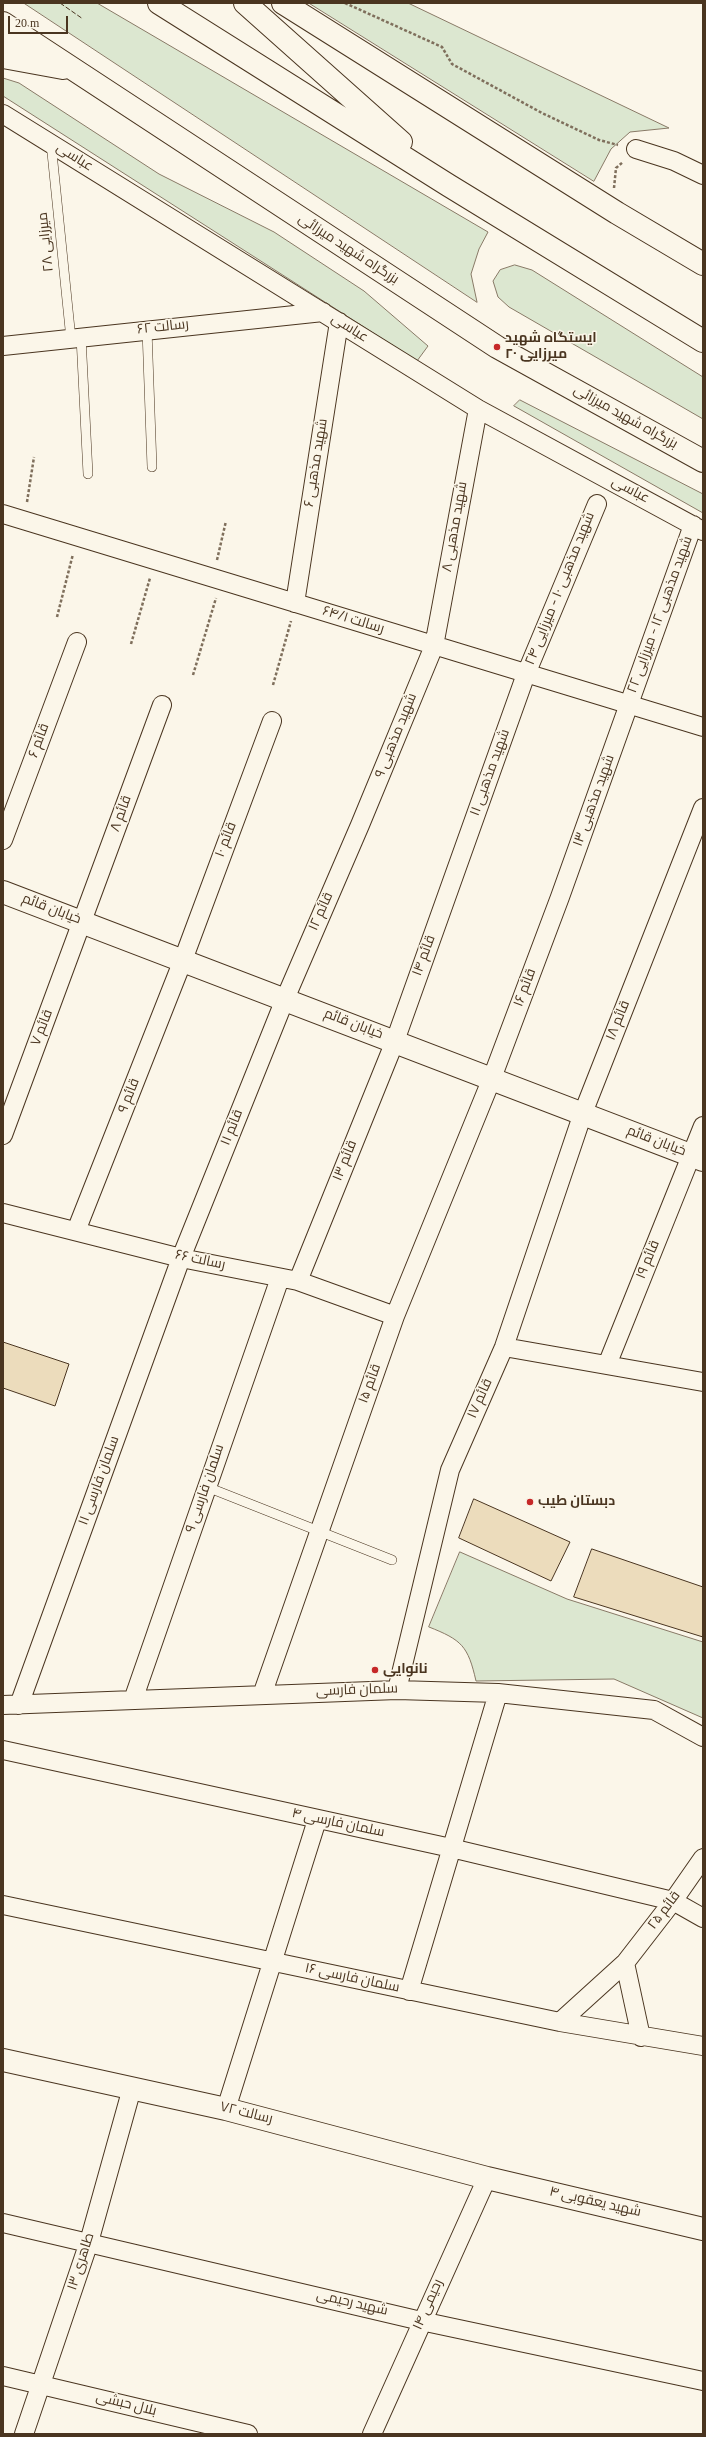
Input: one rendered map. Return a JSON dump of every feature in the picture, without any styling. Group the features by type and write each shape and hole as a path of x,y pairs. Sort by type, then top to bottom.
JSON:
{"main road":[{"path":"159,3 448,185 703,341"},
{"path":"245,3 448,185"},
{"path":"283,3 617,213 703,264"},
{"name":"بزرگراه شهید میرزائی","path":"3,23 71,70 497,347 703,461"},
{"path":"3,41 71,70"},
{"path":"3,57 71,70"},
{"name":"خیابان قائم","path":"3,892 698,1158"},
{"name":"رسالت ۷۲","path":"3,2060 226,2108 487,2178"},
{"name":"شهید یعقوبی ۴","path":"487,2178 703,2229"}],"street":[{"name":"عباسی","path":"3,114 478,409 698,528"},
{"path":"636,149 674,161 703,175"},
{"name":"رسالت ۶۲","path":"3,346 323,312"},
{"name":"شهید مذهبی ۶","path":"295,603 339,322"},
{"name":"شهید مذهبی ۸","path":"434,646 478,409"},
{"name":"شهید مذهبی ۱۰ - میرزایی ۲۴","path":"526,674 597,504"},
{"name":"رسالت ۶۴/۱","path":"3,514 703,727"},
{"name":"شهید مذهبی ۱۲ - میرزایی ۲۲","path":"629,705 698,528"},
{"name":"قائم ۶","path":"3,840 77,642"},
{"name":"شهید مذهبی ۹","path":"360,825 434,646"},
{"name":"شهید مذهبی ۱۱","path":"456,872 526,674"},
{"name":"قائم ۸","path":"83,922 162,705"},
{"name":"شهید مذهبی ۱۳","path":"560,897 629,705"},
{"name":"قائم ۱۰","path":"183,960 272,721"},
{"name":"قائم ۱۸","path":"583,1113 703,808"},
{"name":"قائم ۱۲","path":"285,999 360,825"},
{"name":"قائم ۱۴","path":"395,1041 456,872"},
{"name":"قائم ۱۶","path":"492,1078 560,897"},
{"name":"قائم ۷","path":"3,1135 83,922"},
{"name":"قائم ۹","path":"76,1231 183,960"},
{"name":"قائم ۱۱","path":"181,1258 285,999"},
{"name":"قائم ۱۳","path":"298,1281 395,1041"},
{"name":"قائم ۱۵","path":"262,1695 318,1529 395,1316 492,1078"},
{"name":"قائم ۱۷","path":"397,1690 450,1470 504,1347 583,1113"},
{"name":"قائم ۱۹","path":"607,1365 698,1158 703,1126"},
{"name":"رسالت ۶۶","path":"3,1213 181,1258 298,1281 395,1316"},
{"name":"سلمان فارسی ۱۱","path":"11,1705 181,1258"},
{"name":"سلمان فارسی ۹","path":"133,1700 280,1278"},
{"path":"504,1347 703,1382"},
{"name":"سلمان فارسی","path":"11,1705 397,1690 498,1693 654,1710 703,1737"},
{"path":"409,1991 498,1693"},
{"name":"سلمان فارسی ۴","path":"3,1750 317,1820 451,1848 673,1901 703,1918"},
{"path":"226,2108 317,1820"},
{"name":"قائم ۲۵","path":"560,2022 625,1963 673,1901 703,1858"},
{"name":"سلمان فارسی ۱۶","path":"3,1905 272,1963 560,2022 642,2037 703,2046"},
{"path":"625,1963 642,2037"},
{"name":"طاهری ۱۳","path":"24,2434 89,2242 132,2088"},
{"name":"رحیمی ۱۴","path":"372,2434 487,2178"},
{"name":"شهید رحیمی","path":"3,2223 422,2321 703,2381"},
{"name":"بلال حبشی","path":"3,2376 248,2434"}],"lane":[{"name":"میرزایی ۲۸","path":"51,143 76,338 88,474"},
{"path":"147,330 152,466"},
{"path":"207,1487 318,1529 392,1560"}],"path":[{"path":"345,3 442,47 452,64 542,113 599,140 636,149"},
{"path":"617,213 614,190 616,168 636,149"},
{"path":"25,520 34,457"},
{"path":"193,675 217,579 226,521"},
{"path":"57,617 78,536"},
{"path":"131,644 155,560"},
{"path":"273,685 295,603"}],"green space":[{"path":"24,3 97,3 488,232 479,249 471,274 477,302"},
{"path":"309,3 408,3 669,128 630,132 611,149 594,181"},
{"path":"3,78 19,83 159,174 274,232 364,291 428,346 417,361 3,96"},
{"path":"515,265 532,270 703,377 703,419 509,307 498,297 493,281 500,270"},
{"path":"520,400 703,494 703,513 514,406"},
{"path":"460,1552 567,1599 703,1642 703,1718 614,1679 476,1681 470,1660 462,1646 449,1636 429,1627"}],"building":[{"path":"3,1342 69,1364 55,1406 3,1388"},
{"path":"474,1499 570,1542 551,1581 459,1538"},
{"path":"592,1549 703,1587 703,1637 574,1597"}],"fence":[{"path":"60,3 83,19"}],"place":[{"name":"ایستگاه شهید میرزایی ۲۰","path":"497,347"},
{"name":"دبستان طیب","path":"530,1502"},
{"name":"نانوایی","path":"375,1670"}]}
